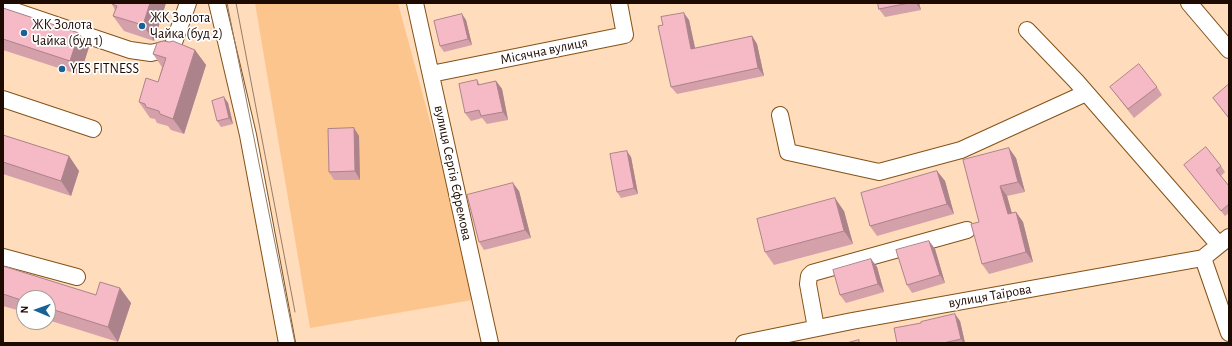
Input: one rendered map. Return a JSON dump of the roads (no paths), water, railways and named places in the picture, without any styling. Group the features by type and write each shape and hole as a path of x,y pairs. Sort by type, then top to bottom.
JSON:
{"street":[{"path":"3,7 130,50 151,53 172,48 188,3"},
{"path":"217,3 248,135 287,343"},
{"name":"вулиця Сергія Єфремова","path":"415,3 490,343"},
{"name":"Місячна вулиця","path":"431,74 625,34 619,3"},
{"path":"1188,3 1229,50"},
{"path":"1027,30 1224,241"},
{"path":"780,115 788,152 880,172 961,150 1086,93"},
{"path":"3,98 93,129"},
{"path":"816,328 808,284 809,276 812,273 967,230"},
{"name":"вулиця Таїрова","path":"744,343 816,328 1203,258 1224,241"},
{"path":"3,257 77,277"},
{"path":"1203,258 1229,333"}],"tram line":[{"path":"227,3 295,343"},
{"path":"236,3 295,312"}],"place":[{"name":"ЖК Золота Чайка (буд 2)","path":"142,26"},
{"name":"ЖК Золота Чайка (буд 1)","path":"24,33"},
{"name":"YES FITNESS","path":"62,69"}]}
